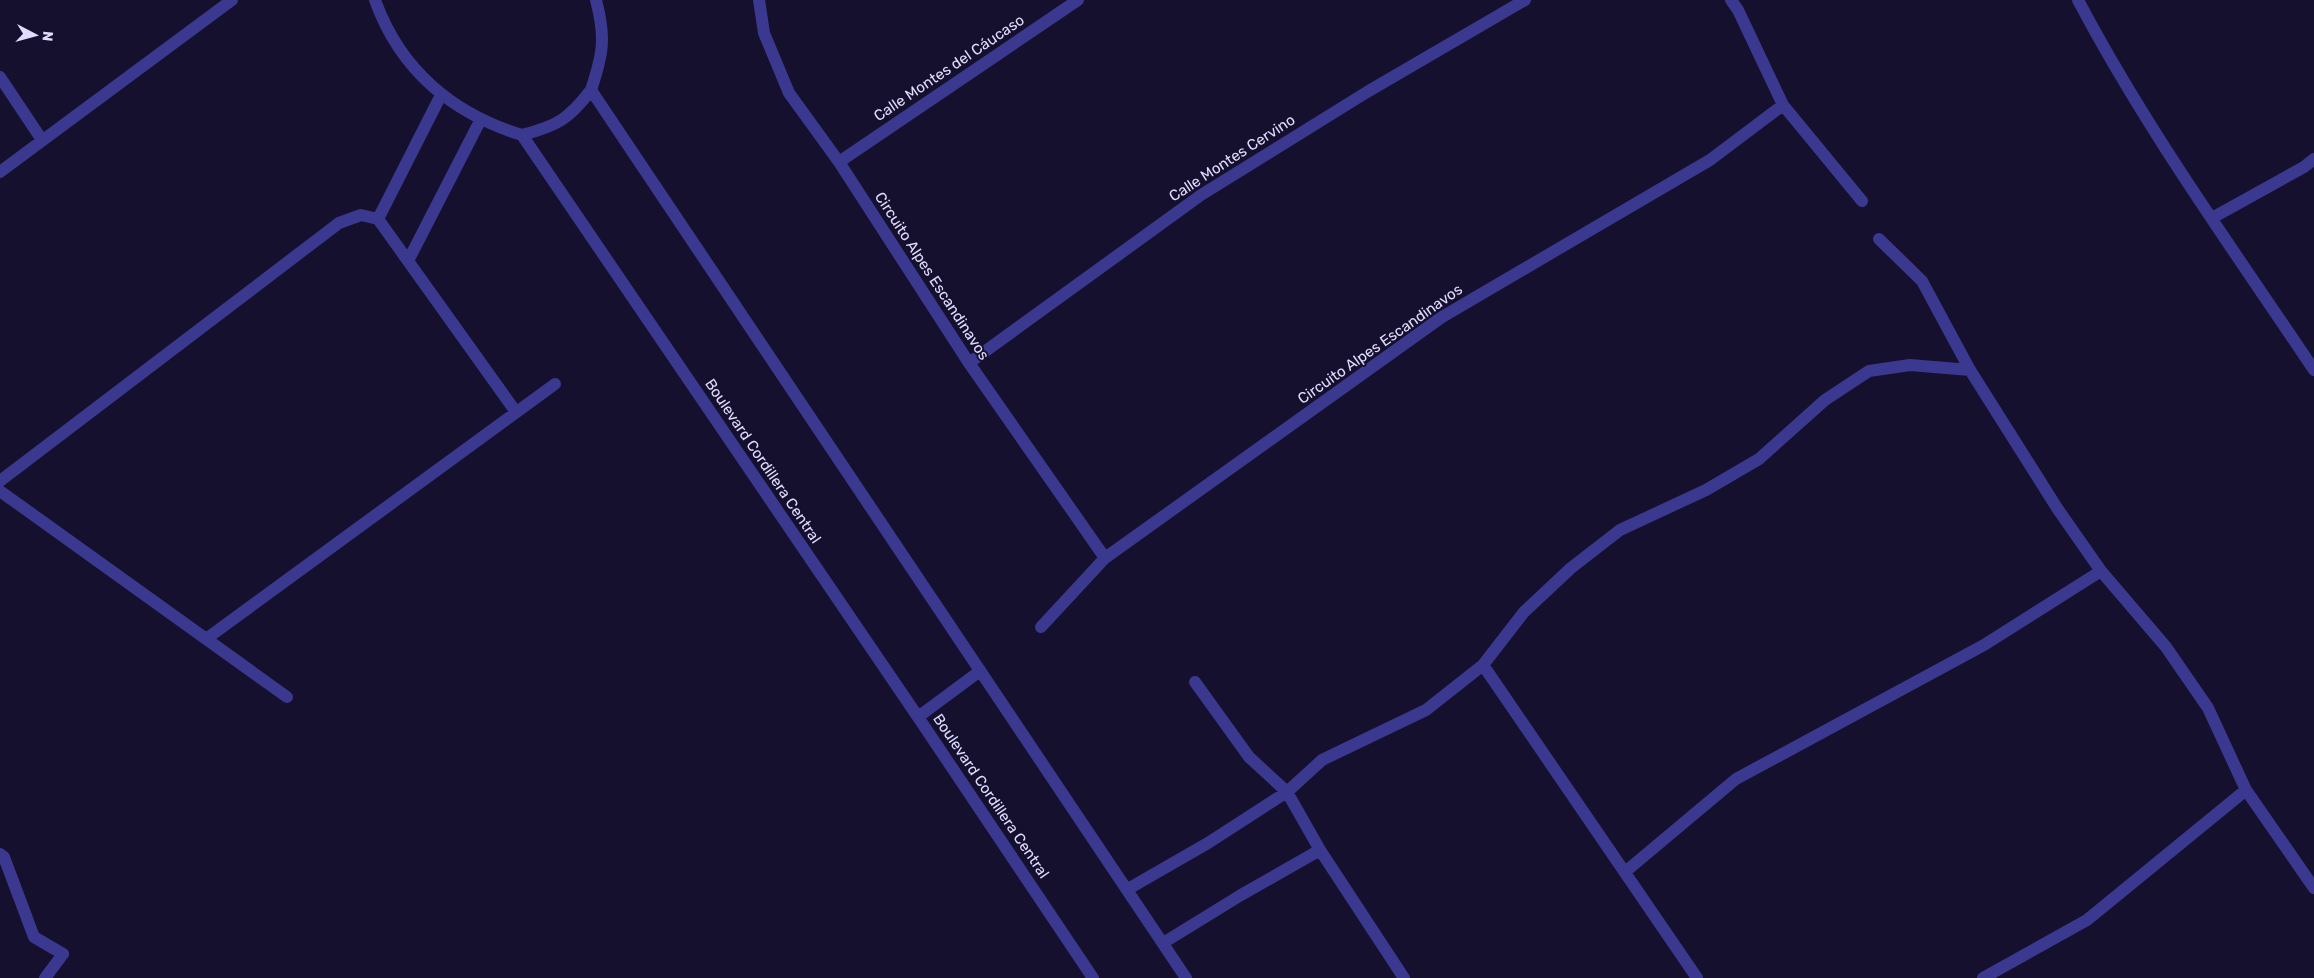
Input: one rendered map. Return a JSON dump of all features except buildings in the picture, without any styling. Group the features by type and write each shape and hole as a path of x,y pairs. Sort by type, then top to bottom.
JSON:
{"street":[{"path":"0,172 232,0"},
{"path":"375,0 381,18 406,58 440,95 496,127 522,135 550,128 575,112 591,90 602,58 602,26 596,0"},
{"name":"Circuito Alpes Escandinavos","path":"759,0 764,34 789,93 839,162 970,363 1105,558"},
{"name":"Calle Montes del Cáucaso","path":"839,162 1078,0"},
{"name":"Calle Montes Cervino","path":"970,363 1201,195 1367,92 1525,0"},
{"path":"1731,0 1738,10 1783,105 1862,201"},
{"path":"2078,0 2106,52 2212,218 2314,370"},
{"path":"0,77 42,140"},
{"path":"591,90 1186,978"},
{"path":"378,219 440,95"},
{"name":"Circuito Alpes Escandinavos","path":"1041,627 1105,558 1442,317 1710,160 1783,105"},
{"path":"408,261 482,119"},
{"name":"Boulevard Cordillera Central","path":"522,135 1093,978"},
{"path":"2212,218 2304,167 2314,159"},
{"path":"0,481 339,223 361,215 378,219 516,412"},
{"path":"1879,239 1922,282 1970,370 2013,441 2101,571 2166,646 2208,708 2246,790 2314,888"},
{"path":"1128,889 1208,842 1287,792 1322,760 1426,710 1483,665 1524,612 1571,568 1620,530 1706,490 1759,459 1825,400 1869,371 1910,365 1970,370"},
{"path":"206,639 555,384"},
{"path":"0,491 287,698"},
{"path":"1625,872 1736,779 1984,645 2101,571"},
{"path":"1483,665 1697,978"},
{"path":"918,717 980,671"},
{"path":"1195,682 1249,757 1287,792 1320,850 1404,978"},
{"path":"1984,978 2087,920 2246,790"},
{"path":"1162,943 1320,850"},
{"path":"0,854 4,857 34,938 63,954 45,978"}]}
